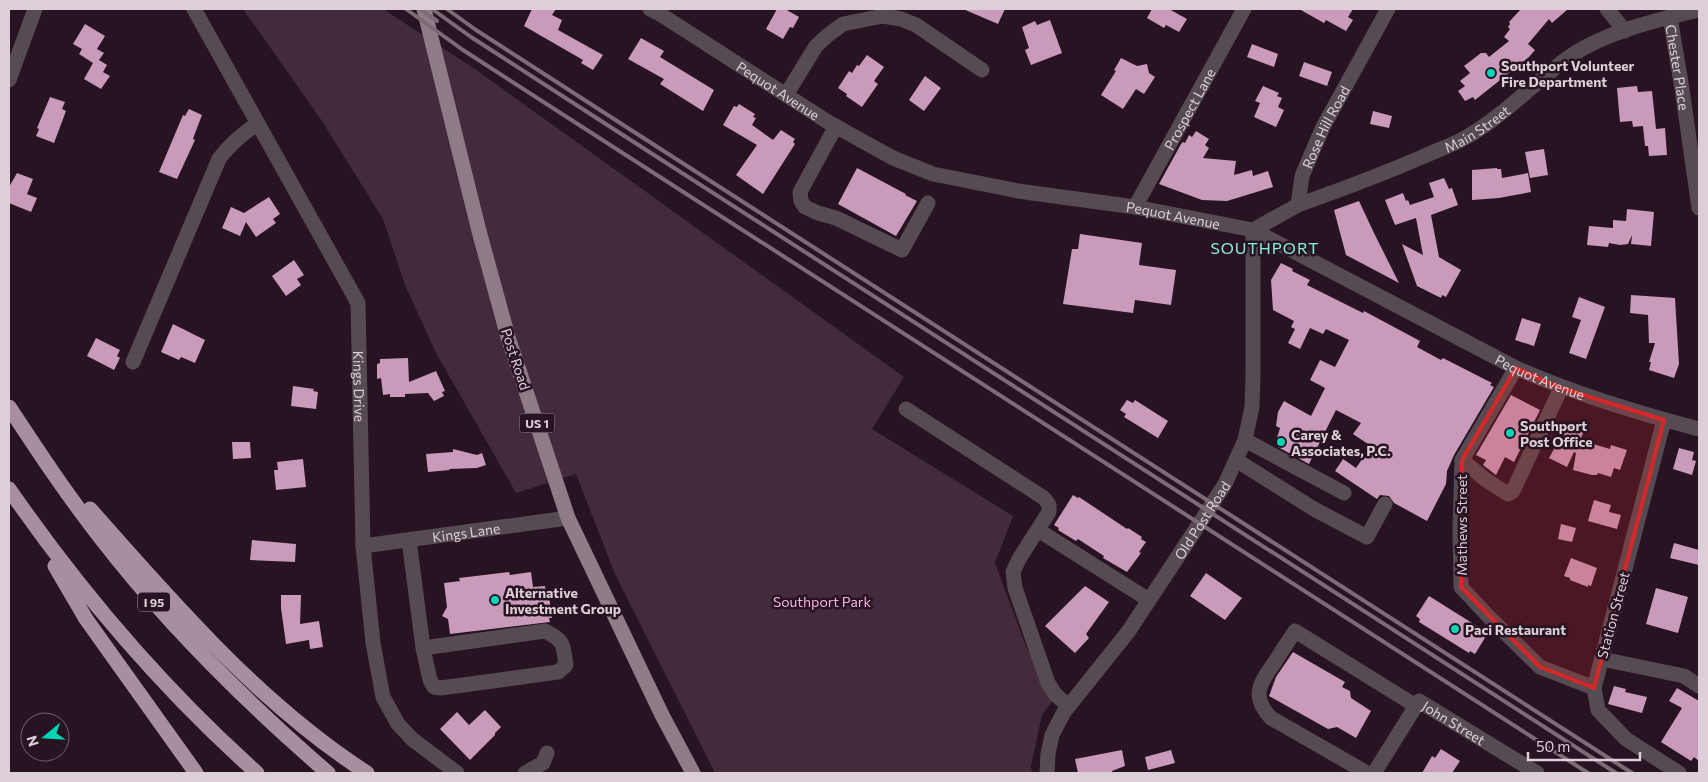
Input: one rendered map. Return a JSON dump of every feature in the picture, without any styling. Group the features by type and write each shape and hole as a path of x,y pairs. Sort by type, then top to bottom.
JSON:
{"highway":[{"name":"I 95","path":"9,407 100,537 171,621 247,700 328,773"},
{"path":"36,448 186,616 242,673 311,734 367,773"},
{"path":"9,489 61,562 131,647 207,726 257,773"},
{"path":"29,518 86,619 196,773"}],"main road":[{"name":"Post Road","path":"424,9 479,230 508,337 568,518 658,706 693,773"}],"street":[{"path":"9,80 35,9"},
{"name":"Kings Drive","path":"194,9 358,303 363,546 373,644 383,696 398,724 412,739 457,773"},
{"name":"Pequot Avenue","path":"650,9 836,126 893,158 933,174 1018,190 1135,207 1253,230 1516,368 1561,388 1699,429"},
{"name":"Prospect Lane","path":"1135,207 1244,9"},
{"name":"Rose Hill Road","path":"1298,204 1302,176 1323,128 1388,9"},
{"path":"1607,9 1625,31"},
{"name":"Main Street","path":"1298,204 1368,180 1463,139 1512,106 1566,59 1590,44 1625,31 1699,10"},
{"path":"786,95 816,46 828,35 843,24 883,16 901,18 916,25 982,70"},
{"name":"Chester Place","path":"1670,17 1699,208"},
{"path":"132,362 219,159 242,134 257,124"},
{"path":"836,126 800,192 801,200 805,207 836,218 902,250 928,203"},
{"path":"1253,230 1298,204"},
{"name":"Old Post Road","path":"1046,773 1052,735 1068,706 1128,632 1225,484 1246,440 1252,407 1253,383 1253,230"},
{"name":"Mathews Street","path":"1516,368 1462,460 1461,587 1540,668 1594,688"},
{"path":"1462,460 1493,485 1508,494 1513,491 1561,388"},
{"path":"906,409 1044,498 1049,505 1049,512 1019,559 1013,572 1015,588 1048,683 1055,694 1068,706"},
{"name":"Station Street","path":"1664,420 1594,688 1598,710 1626,739 1679,773"},
{"path":"1246,440 1344,493"},
{"path":"1236,460 1314,508 1367,537 1385,504"},
{"name":"Kings Lane","path":"363,546 568,518"},
{"path":"1038,530 1149,600"},
{"path":"408,540 423,648 430,680 434,687 441,688 558,672 566,665 562,643 545,631 423,648"},
{"path":"1367,773 1272,718 1263,709 1259,698 1260,683 1295,632 1416,706"},
{"path":"1602,659 1684,676 1699,686"},
{"name":"John Street","path":"1374,773 1419,701 1537,773"},
{"path":"525,773 543,763 547,753"}],"highlighted area":[{"path":"1516,368 1561,388 1664,420 1594,688 1540,667 1461,587 1462,460"}],"green space":[{"name":"Southport Park","path":"243,9 383,9 472,67 904,377 872,429 1013,516 995,563 1027,649 1057,695 1042,715 1031,766 1032,773 715,773 615,574 576,474 516,493 436,353 405,285 383,219 322,121"}],"building":[{"path":"532,9 556,9 552,15 562,20 558,30 603,55 593,70 581,63 583,60 524,26"},
{"path":"777,9 785,9 799,17 793,28 790,27 783,39 766,29"},
{"path":"963,9 1005,9 998,24"},
{"path":"1152,9 1169,9 1187,19 1179,32 1166,25 1164,28 1147,18"},
{"path":"1299,9 1353,9 1348,17 1353,20 1346,31 1326,20 1324,23"},
{"path":"1521,9 1568,9 1552,23 1549,19 1528,44 1535,50 1529,57 1475,100 1473,97 1465,101 1458,91 1465,86 1460,81 1470,73 1464,66 1481,53 1486,53 1489,57 1509,41 1504,37 1510,29 1508,27 1509,22"},
{"path":"1050,20 1062,53 1031,65 1025,50 1029,48 1022,27 1035,21 1037,25"},
{"path":"85,24 105,36 97,49 104,53 99,60 107,65 103,72 110,76 101,89 84,79 93,63 79,54 82,49 73,44"},
{"path":"641,38 664,51 660,57 714,90 703,111 660,84 664,79 628,59"},
{"path":"1252,44 1278,54 1274,67 1247,57"},
{"path":"867,55 884,67 874,81 878,84 862,107 838,88 849,71 852,73"},
{"path":"1121,58 1137,66 1147,64 1149,73 1155,77 1144,94 1136,89 1123,109 1101,95 1116,71 1114,70"},
{"path":"1304,62 1332,72 1327,86 1299,76"},
{"path":"925,76 941,88 924,111 909,100"},
{"path":"1263,86 1279,93 1277,96 1282,98 1278,107 1284,110 1276,127 1254,117 1260,103 1255,101"},
{"path":"1637,86 1638,92 1652,91 1656,129 1665,128 1667,155 1649,156 1648,146 1645,146 1643,126 1633,127 1632,121 1620,122 1617,88"},
{"path":"50,97 65,102 62,109 66,111 54,143 36,136 39,129 37,128"},
{"path":"739,104 755,114 753,117 756,118 752,125 773,140 781,130 795,139 793,142 795,144 763,194 736,175 757,145 723,125 734,106 737,107"},
{"path":"189,109 202,115 193,139 195,140 177,179 159,172 183,115 185,116"},
{"path":"1373,111 1392,116 1389,128 1370,124"},
{"path":"1196,131 1209,139 1205,145 1209,148 1203,158 1236,161 1234,175 1252,170 1253,176 1268,171 1273,187 1227,201 1202,200 1159,184 1181,144 1185,143 1189,135 1192,137"},
{"path":"1544,149 1548,175 1530,178 1525,152"},
{"path":"857,168 917,201 896,236 838,204"},
{"path":"1501,169 1502,178 1528,173 1531,192 1499,198 1472,200 1472,170"},
{"path":"17,173 33,179 27,194 37,198 31,212 9,203 9,187"},
{"path":"1444,178 1449,189 1452,188 1458,205 1431,215 1439,257 1461,270 1446,297 1442,295 1441,298 1417,286 1402,244 1423,255 1416,218 1395,225 1385,200 1403,193 1410,205 1434,197 1429,183"},
{"path":"269,197 280,214 273,219 276,223 256,237 246,222 240,236 222,228 231,207 244,213"},
{"path":"1359,201 1399,283 1346,255 1334,210"},
{"path":"1627,209 1654,212 1651,246 1631,244 1632,235 1628,244 1609,243 1608,247 1587,245 1589,226 1613,228 1613,220 1626,221"},
{"path":"1080,234 1142,243 1139,265 1176,270 1171,305 1135,300 1133,313 1063,304 1072,249 1078,249"},
{"path":"294,260 304,275 297,279 301,285 286,296 272,276"},
{"path":"1281,263 1310,280 1307,285 1363,313 1364,311 1420,341 1417,347 1492,383 1490,385 1494,387 1454,455 1447,471 1446,484 1427,521 1394,503 1389,496 1380,495 1377,499 1335,471 1343,459 1356,468 1371,446 1353,434 1361,423 1336,410 1309,464 1278,447 1277,438 1280,428 1276,426 1278,412 1284,401 1311,416 1325,388 1310,380 1320,360 1335,367 1349,340 1326,329 1323,334 1310,328 1300,349 1288,343 1295,329 1291,327 1294,321 1273,310 1271,280"},
{"path":"1631,295 1675,298 1679,364 1674,378 1649,370 1651,362 1649,362 1655,343 1649,343 1648,315 1630,313"},
{"path":"1579,297 1605,307 1586,359 1569,353 1581,320 1572,317"},
{"path":"1522,318 1541,324 1534,346 1515,340"},
{"path":"173,324 205,340 195,363 181,357 179,360 161,352"},
{"path":"96,338 120,350 117,356 120,358 114,370 87,356"},
{"path":"408,358 409,382 436,371 445,391 442,392 444,396 434,401 428,393 405,394 405,397 390,397 390,394 383,395 381,378 377,379 377,364 380,363 380,359"},
{"path":"293,386 314,389 313,391 318,392 316,409 291,406"},
{"path":"1511,395 1540,410 1514,462 1505,457 1496,475 1483,465 1486,460 1476,455"},
{"path":"1127,400 1133,403 1135,400 1168,421 1158,438 1124,417 1126,414 1120,410"},
{"path":"1568,424 1584,431 1580,440 1610,449 1611,445 1627,450 1620,470 1614,468 1611,477 1598,473 1597,475 1592,475 1573,470 1576,453 1574,452 1567,467 1549,458"},
{"path":"232,442 250,442 251,458 233,459"},
{"path":"1679,448 1694,452 1692,460 1696,461 1692,475 1673,469"},
{"path":"453,449 477,455 482,453 486,465 477,468 428,472 426,454 453,452"},
{"path":"303,459 306,487 276,490 274,470 278,470 277,462"},
{"path":"1073,495 1142,537 1141,539 1146,542 1139,552 1141,553 1127,572 1103,558 1104,556 1078,539 1076,541 1058,530 1059,528 1054,525"},
{"path":"1594,500 1611,505 1609,512 1621,515 1617,529 1588,521"},
{"path":"1561,524 1576,528 1572,542 1558,539"},
{"path":"252,540 296,544 295,562 250,560"},
{"path":"1674,543 1699,550 1699,565 1670,558"},
{"path":"1571,558 1597,568 1591,586 1588,585 1588,587 1564,576"},
{"path":"509,572 510,575 531,572 533,587 545,586 546,597 549,596 552,618 549,618 550,622 450,634 448,619 442,616 447,607 444,583 460,581 459,578"},
{"path":"1206,573 1242,598 1225,620 1190,596"},
{"path":"1085,586 1109,602 1086,634 1089,638 1075,653 1045,626"},
{"path":"1656,588 1688,597 1678,633 1646,624"},
{"path":"281,595 301,595 300,624 319,621 323,647 310,649 309,640 286,644"},
{"path":"1429,596 1488,633 1475,654 1470,651 1469,653 1419,622 1420,619 1416,616"},
{"path":"1293,652 1345,682 1342,687 1350,691 1351,698 1371,711 1356,738 1337,727 1328,729 1269,696 1276,677"},
{"path":"1614,686 1626,689 1625,692 1647,697 1642,713 1608,704"},
{"path":"1677,688 1699,701 1699,761 1694,757 1691,761 1661,742 1682,708 1669,701"},
{"path":"485,710 501,727 470,760 440,729 457,712 469,725"},
{"path":"1441,749 1460,761 1452,773 1422,773 1432,756 1435,758"},
{"path":"1122,750 1125,766 1112,771 1112,773 1078,773 1075,759"},
{"path":"1171,750 1175,763 1148,770 1145,757"}],"railway":[{"path":"406,9 463,50 1588,773"},
{"path":"420,9 437,21"},
{"path":"432,9 471,37 1616,773"},
{"path":"447,9 476,30 631,130 1632,773"}],"place":[{"name":"Southport Volunteer Fire Department","path":"1491,73"},
{"name":"Southport Post Office","path":"1510,433"},
{"name":"Carey & Associates, P.C.","path":"1281,442"},
{"name":"Alternative Investment Group","path":"495,600"},
{"name":"Paci Restaurant","path":"1455,629"}],"district":[{"name":"SOUTHPORT","path":"1265,247"}]}
